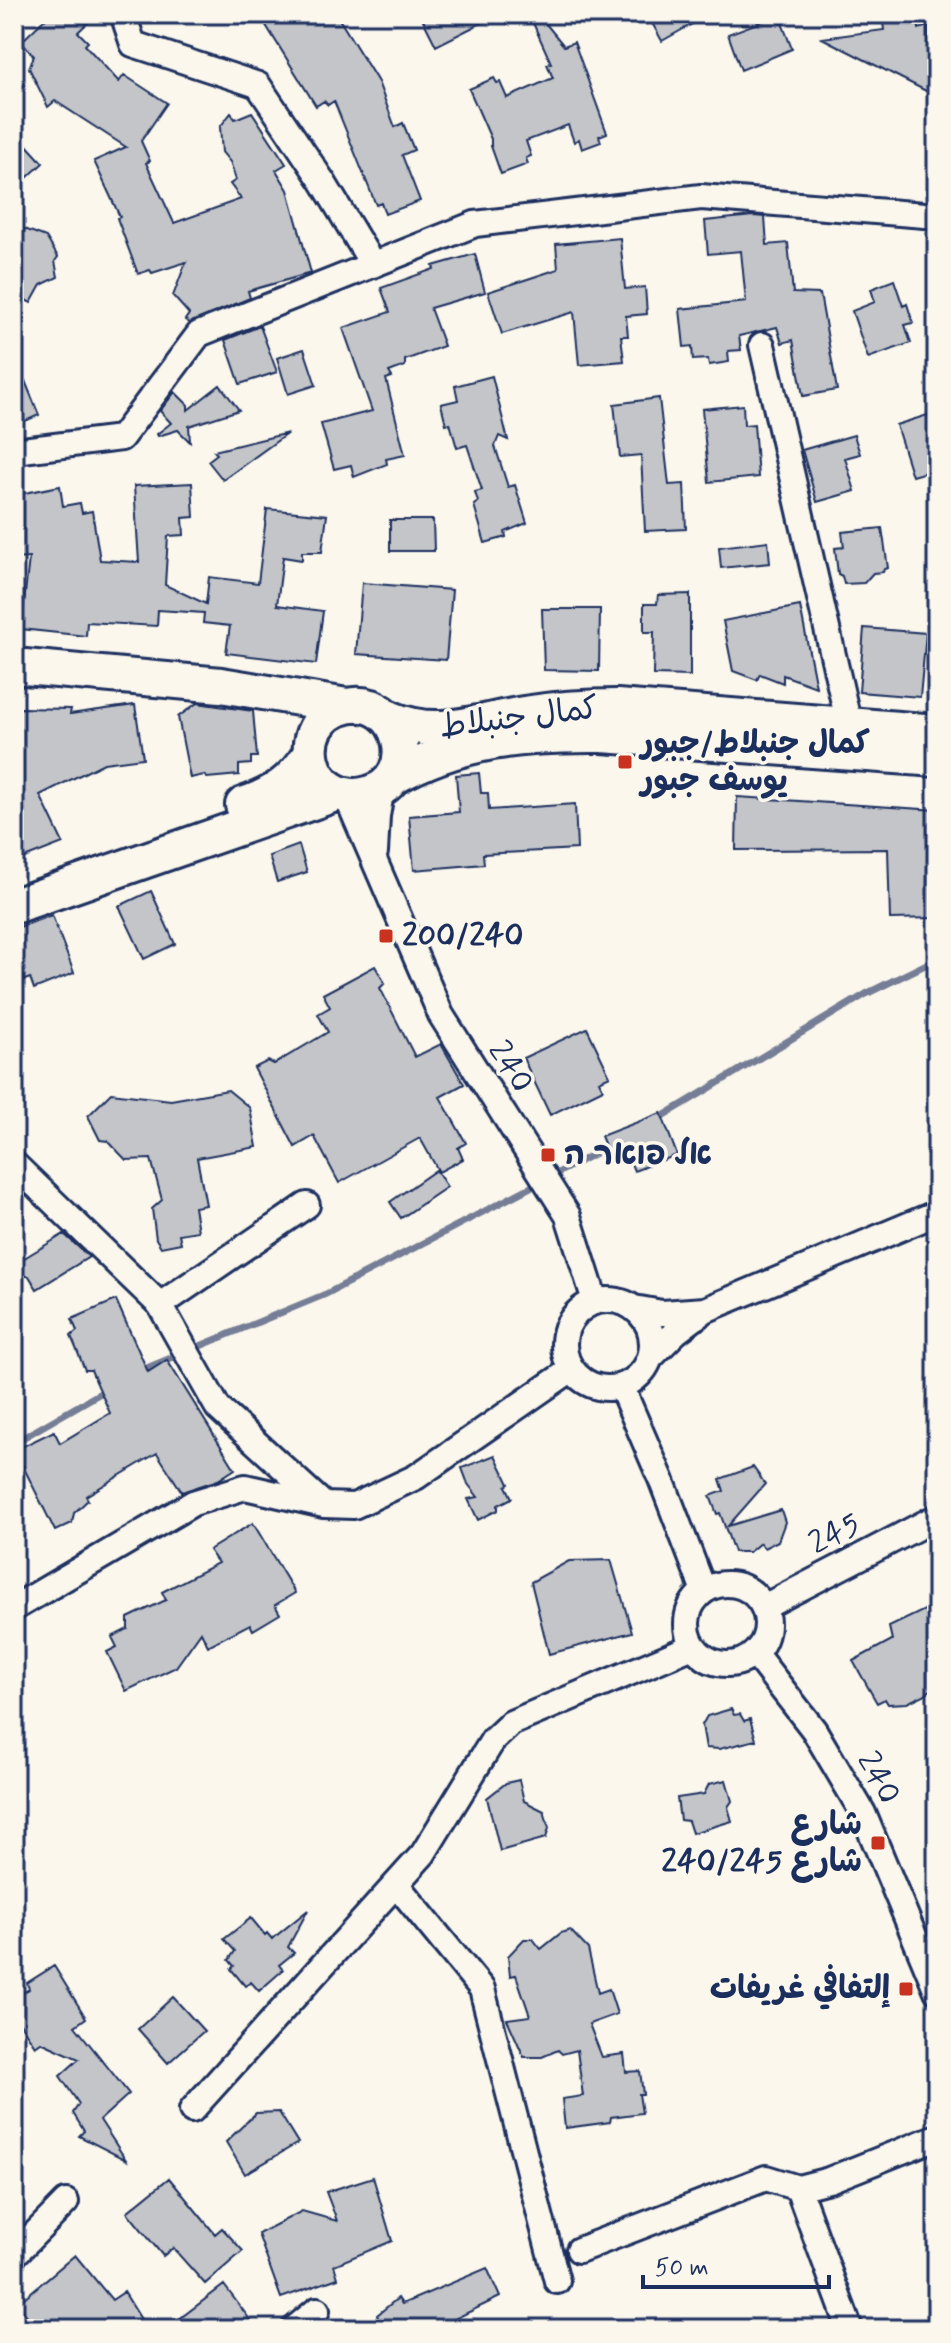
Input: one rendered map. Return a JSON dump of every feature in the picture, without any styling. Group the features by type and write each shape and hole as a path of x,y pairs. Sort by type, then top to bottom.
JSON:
{"main road":[{"path":"14,666 254,690 347,706 366,705 389,718 398,730 402,746 401,761 387,783 365,795 342,794 14,906"},
{"path":"254,690 265,693 279,703 301,727 311,749 317,775 326,786 342,794"},
{"path":"14,887 269,795 299,773 311,749 318,724 328,714 347,706"},
{"name":"كمال جنبلاط","path":"389,718 424,729 445,730 576,707 617,707 937,732"},
{"name":"كمال جنبلاط","path":"387,783 430,758 457,749 561,735 617,736 937,759"}],"street":[{"path":"123,14 133,44 258,85 323,182 373,265"},
{"path":"14,451 121,438 199,334 475,224 701,197 937,216"},
{"path":"762,345 849,725"},
{"name":"240","path":"376,862 377,816 387,783"},
{"name":"240","path":"342,794 376,862 441,1015 568,1216 595,1301"},
{"path":"14,1164 160,1305 218,1408 324,1505"},
{"path":"160,1305 307,1205"},
{"path":"650,1358 676,1332 705,1310 937,1213"},
{"path":"608,1299 622,1301 634,1308 645,1317 651,1330 653,1344 644,1370 634,1380 608,1388 594,1386 581,1379 565,1357 564,1343 566,1329 582,1307 608,1299"},
{"path":"634,1308 662,1313 705,1310"},
{"path":"14,1608 193,1503 245,1487 324,1505 354,1506 416,1477 572,1369"},
{"path":"621,1386 704,1591"},
{"name":"245","path":"764,1607 937,1517"},
{"path":"726,1584 738,1585 764,1607 767,1621 765,1635 755,1654 738,1663 725,1664 702,1656 693,1646 687,1623 695,1600 704,1591 726,1584"},
{"path":"192,2110 423,1854 493,1740 511,1723 693,1646"},
{"name":"240","path":"755,1654 814,1730 863,1813 934,1977"},
{"path":"396,1884 482,1989 557,2281"},
{"path":"579,2250 766,2178 798,2188 829,2180 937,2137"},
{"path":"798,2188 850,2329"},
{"path":"14,2255 66,2202"},
{"path":"294,2329 317,2310"}],"building":[{"path":"50,14 97,14 78,32 88,42 85,45 119,82 124,75 167,103 141,141 150,161 146,163 174,223 241,199 230,184 236,180 230,162 222,152 220,127 231,113 235,119 252,112 286,164 276,170 288,190 311,273 248,291 250,298 190,323 185,320 189,314 173,296 186,262 152,273 150,270 138,274 117,218 120,217 94,161 126,147 55,101 48,107 29,68 34,56 21,42"},
{"path":"259,14 336,14 378,82 395,127 403,123 414,150 402,155 420,201 385,214 381,203 376,205 334,101 328,105 324,101 316,106"},
{"path":"420,14 499,14 436,46"},
{"path":"529,14 538,14 564,46 574,42 607,133 599,136 601,142 582,149 579,139 574,142 568,125 526,141 531,156 526,158 528,164 501,174 491,139 469,89 494,78 497,83 500,82 507,98 553,78 547,64 551,63"},
{"path":"647,14 710,14 662,41"},
{"path":"882,14 917,14 919,29 928,26 930,93 822,38 884,30"},
{"path":"779,15 792,49 741,70 728,34"},
{"path":"14,131 43,163 14,190"},
{"path":"765,217 767,245 788,243 793,293 820,294 837,390 803,396 793,340 782,343 777,327 739,336 741,350 728,351 729,362 709,365 708,359 693,360 692,346 684,347 680,309 746,302 741,251 708,254 705,221"},
{"path":"14,225 46,237 58,257 55,261 58,277 41,285 31,303 14,294"},
{"path":"620,238 625,289 645,287 647,314 626,316 628,336 621,336 624,361 579,365 574,312 502,334 488,292 558,269 556,244"},
{"path":"475,254 485,292 430,308 444,346 405,360 405,366 389,372 392,377 386,379 405,455 386,459 387,464 354,477 351,465 334,469 321,424 372,411 343,328 390,312 381,288 434,269 433,266"},
{"path":"894,280 913,323 905,325 911,343 868,358 852,311 875,302 871,289"},
{"path":"260,326 277,372 240,384 225,340"},
{"path":"304,349 316,385 288,394 277,358"},
{"path":"14,354 39,415 14,426"},
{"path":"492,376 508,440 499,436 495,446 508,487 515,485 527,523 505,532 506,537 485,543 474,505 478,502 475,492 482,490 467,445 457,448 441,404 458,400 455,386"},
{"path":"220,385 239,410 189,426 190,442 178,430 158,436 171,423 160,411 175,392 188,405 188,410"},
{"path":"659,398 669,485 684,484 686,529 645,531 641,455 620,457 614,404"},
{"path":"743,405 744,425 754,424 758,477 709,482 702,409"},
{"path":"937,412 937,469 912,476 896,425"},
{"path":"288,433 223,480 208,461 217,454 214,451"},
{"path":"854,435 860,454 845,458 855,491 817,502 802,450"},
{"path":"192,483 194,517 183,518 184,535 168,536 165,585 206,604 209,577 258,583 267,509 327,515 322,552 302,552 302,560 283,557 277,605 323,611 316,664 226,653 230,626 203,623 204,613 158,610 157,626 87,622 86,636 21,629 29,558 14,559 14,495 60,486 63,506 80,503 82,513 92,511 100,560 139,562 134,486"},
{"path":"390,520 433,520 434,551 390,551"},
{"path":"882,528 888,568 873,573 864,583 844,584 842,576 838,574 835,548 844,547 842,532"},
{"path":"768,541 770,563 721,568 719,547"},
{"path":"362,583 452,590 446,660 356,654"},
{"path":"690,594 690,676 653,675 654,632 644,632 644,604 657,604 658,595"},
{"path":"800,606 816,687 783,675 783,683 760,674 757,680 733,671 723,621"},
{"path":"542,609 600,609 599,671 544,670"},
{"path":"864,628 926,633 920,697 859,692"},
{"path":"197,703 253,711 257,757 251,757 251,764 239,765 239,775 190,778 178,717"},
{"path":"135,705 143,758 104,763 40,795 63,843 14,862 14,770 18,751 19,708 71,709 70,714"},
{"path":"479,773 481,793 488,793 489,810 575,804 577,849 483,854 484,864 414,870 409,816 459,812 456,775"},
{"path":"737,797 937,810 934,876 937,918 890,919 888,849 736,850"},
{"path":"299,845 307,872 277,882 269,856"},
{"path":"151,891 175,944 144,959 119,906"},
{"path":"52,915 74,973 34,989 30,978 14,984 14,929"},
{"path":"375,966 385,983 380,988 415,1057 441,1044 464,1084 440,1097 466,1143 458,1148 463,1159 439,1172 420,1138 339,1183 314,1136 295,1147 254,1068 268,1061 274,1064 328,1032 318,1014 330,1007 323,994"},
{"path":"587,1028 610,1076 599,1081 603,1089 550,1115 523,1058"},
{"path":"228,1090 250,1108 257,1147 197,1158 206,1205 194,1207 198,1231 179,1234 181,1243 161,1247 156,1239 152,1209 162,1200 151,1159 126,1160 108,1141 100,1140 88,1116 111,1093 171,1100"},
{"path":"661,1113 677,1155 634,1171 628,1156 612,1163 601,1136"},
{"path":"436,1170 447,1187 401,1218 390,1202"},
{"path":"64,1234 89,1257 37,1289 16,1263"},
{"path":"116,1300 148,1372 167,1360 235,1469 218,1480 182,1492 157,1453 86,1496 88,1500 74,1513 72,1523 55,1531 15,1450 54,1431 60,1443 110,1413 91,1370 85,1370 71,1336 77,1331 72,1319"},
{"path":"495,1455 512,1498 498,1505 498,1510 478,1520 468,1499 478,1497 468,1484 462,1468"},
{"path":"753,1467 765,1484 728,1526 781,1510 785,1522 778,1541 764,1548 760,1543 749,1552 734,1552 720,1513 717,1514 710,1496 724,1491 720,1479"},
{"path":"253,1523 295,1593 275,1605 280,1614 253,1630 250,1624 208,1646 201,1632 176,1667 126,1691 107,1652 117,1647 112,1637 128,1629 128,1618 166,1600 162,1592 218,1563 209,1550"},
{"path":"611,1560 632,1632 549,1654 531,1582 569,1561"},
{"path":"937,1604 937,1685 907,1703 888,1704 885,1699 877,1703 853,1661 892,1640 889,1627"},
{"path":"731,1709 734,1715 740,1714 744,1721 750,1719 756,1740 719,1749 706,1748 702,1725 707,1716"},
{"path":"519,1780 524,1801 544,1811 549,1828 546,1838 500,1851 487,1798 506,1783"},
{"path":"726,1780 732,1801 728,1807 732,1821 692,1833 688,1821 680,1820 677,1798 704,1794 709,1784"},
{"path":"308,1910 288,1947 294,1953 279,1965 283,1970 259,1991 251,1982 245,1986 231,1969 234,1966 229,1960 235,1951 224,1939 251,1918 272,1939"},
{"path":"570,1930 588,1949 598,1993 609,1989 617,2014 589,2024 602,2057 624,2054 626,2072 640,2071 643,2094 639,2094 642,2113 611,2117 610,2122 565,2128 562,2099 583,2096 577,2050 562,2054 558,2050 542,2057 524,2057 507,2019 530,2016 516,1975 510,1976 508,1956 524,1939 533,1939 541,1949 561,1933"},
{"path":"54,1966 86,2018 75,2026 129,2094 100,2120 126,2160 79,2136 84,2131 73,2113 79,2104 60,2076 79,2059 41,2042 35,2046 14,2014 14,1998 29,1989 27,1983"},
{"path":"173,1997 204,2031 168,2063 138,2029"},
{"path":"279,2112 298,2143 245,2174 226,2142 256,2113"},
{"path":"373,2177 392,2241 334,2265 338,2278 281,2298 258,2234 302,2211 337,2221 326,2192"},
{"path":"169,2178 215,2234 222,2228 243,2251 205,2284 173,2248 163,2256 127,2212"},
{"path":"75,2255 112,2300 124,2292 147,2329 38,2329 17,2304"},
{"path":"487,2268 500,2297 434,2329 383,2329 377,2315 398,2298 402,2304"},
{"path":"224,2285 257,2329 166,2329"}],"waterway":[{"path":"655,1121 866,994 937,959"},
{"path":"137,1372 326,1294 613,1144"},
{"path":"14,1443 109,1388"}],"place":[{"name":"كمال جنبلاط/جبور يوسف جبور","path":"625,762"},
{"name":"200/240","path":"386,936"},
{"name":"אל פואר ה","path":"548,1155"},
{"name":"شارع 240/شارع 245","path":"878,1843"},
{"name":"إلتفافي غريفات","path":"906,1989"}]}
